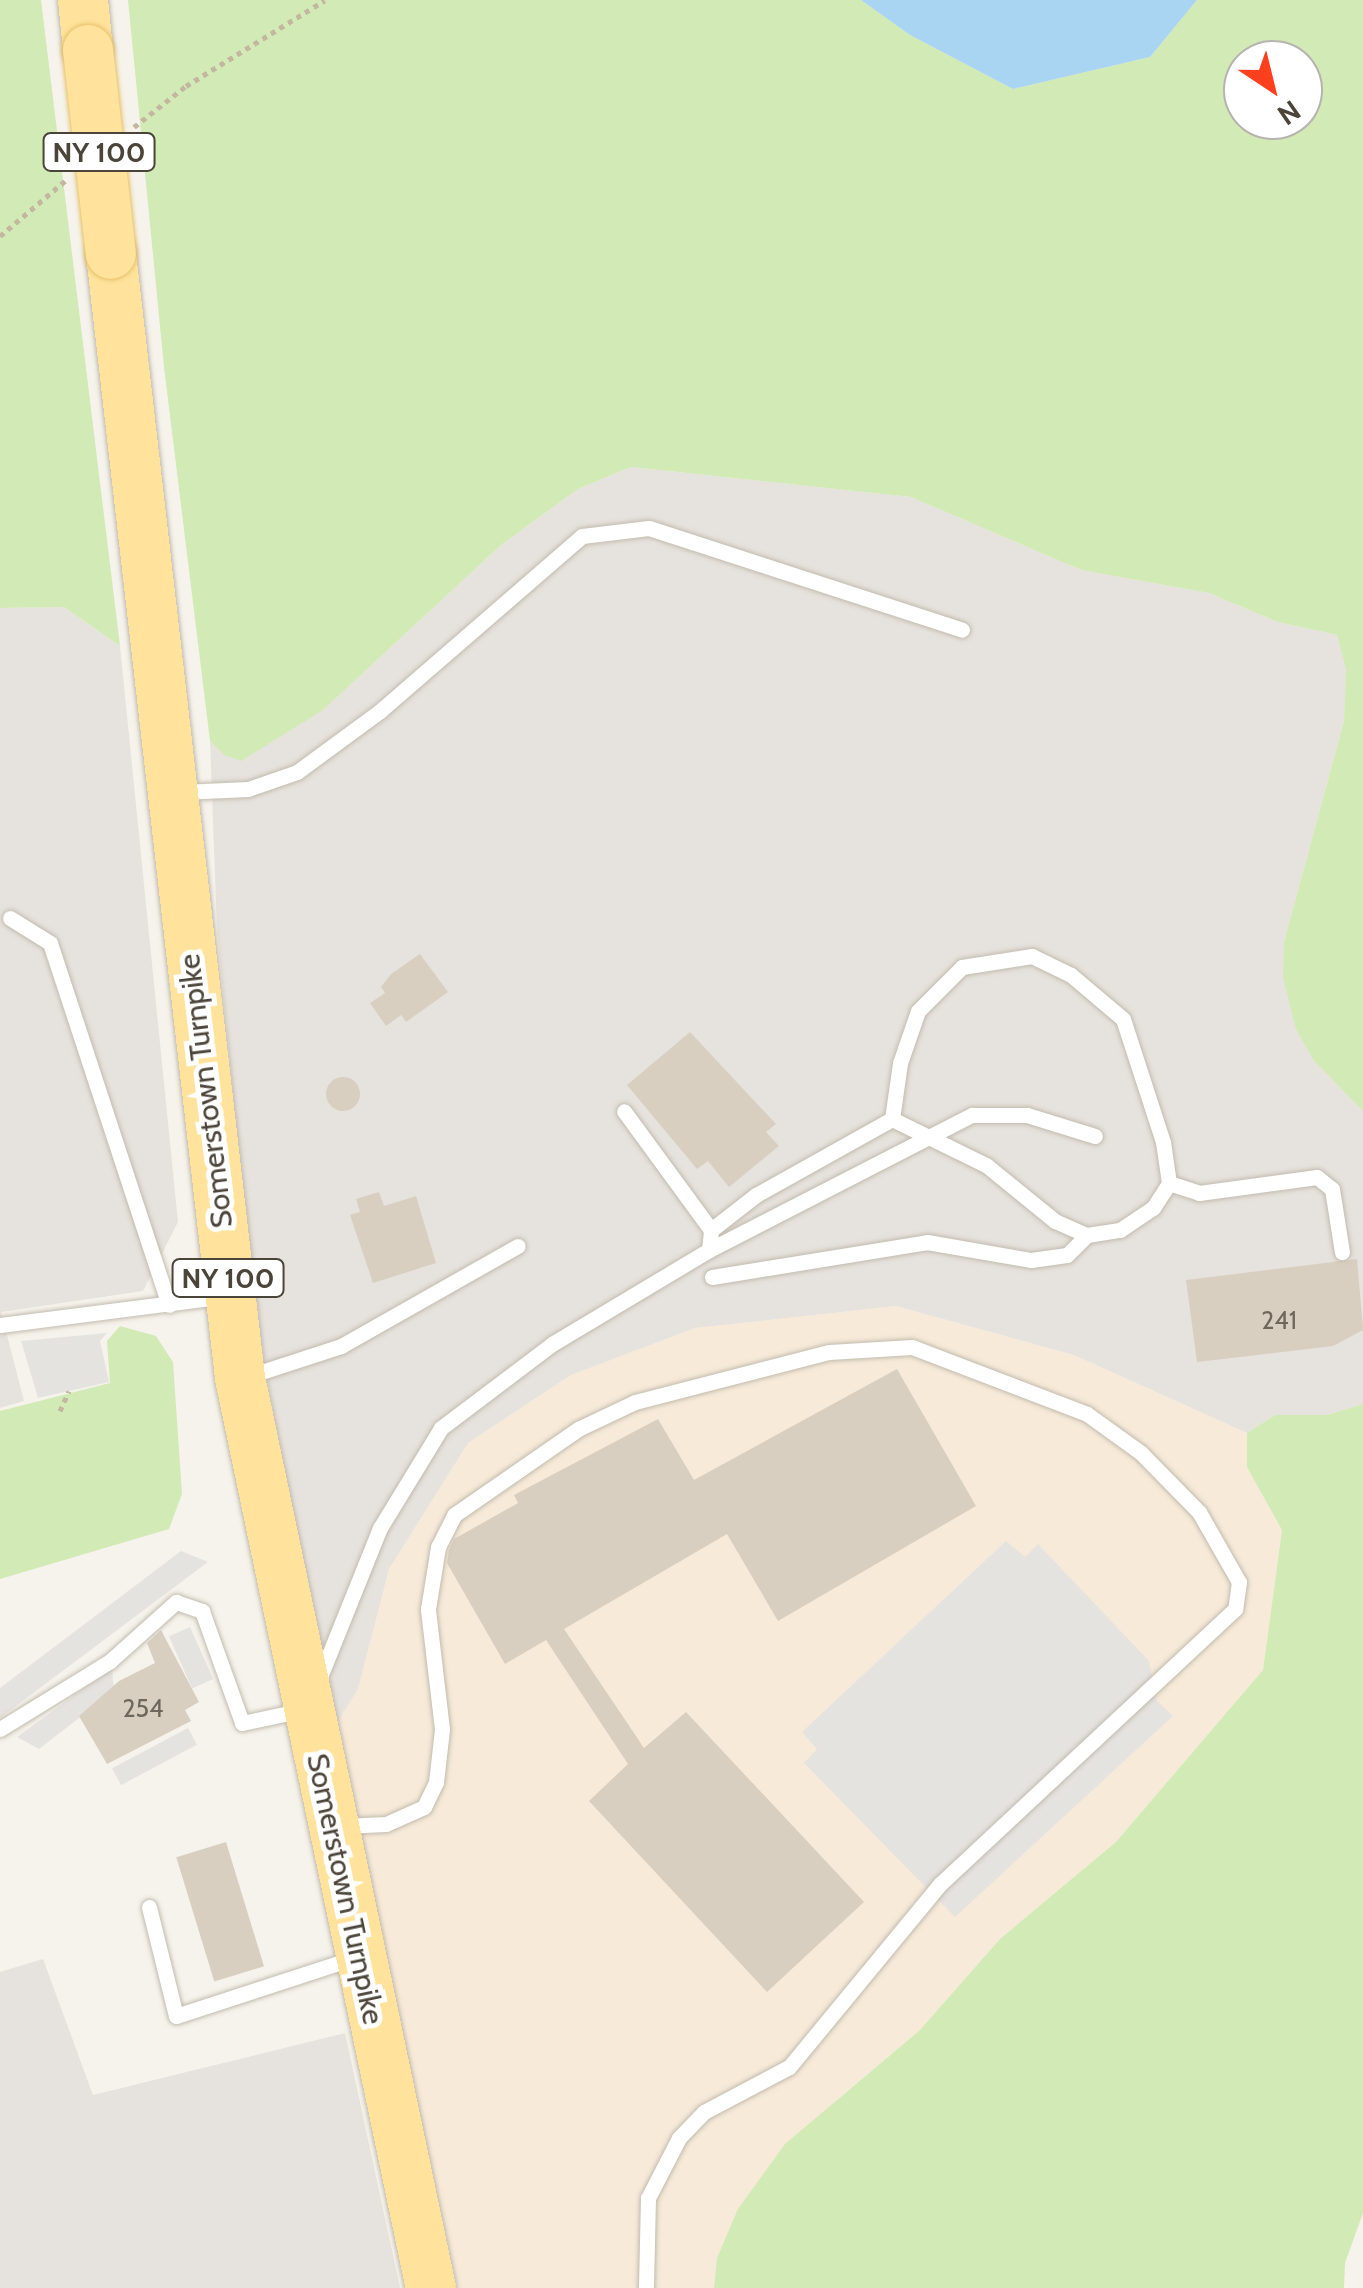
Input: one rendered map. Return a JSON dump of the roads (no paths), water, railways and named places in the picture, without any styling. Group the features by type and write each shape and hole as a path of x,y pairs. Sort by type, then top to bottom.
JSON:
{"main road":[{"name":"Somerstown Turnpike","path":"82,0 240,1378 306,1710 431,2288"}],"lane":[{"path":"172,793 248,789 297,772 380,711 582,536 649,528 962,630"},
{"path":"10,918 50,943 169,1305"},
{"path":"1032,956 1071,975 1123,1019 1163,1142 1168,1183 1152,1208 1120,1230 1087,1235 1055,1221 986,1165 892,1119 900,1063 918,1010 962,967 1032,956"},
{"path":"624,1111 712,1230"},
{"path":"0,1728 110,1660 176,1602 202,1611 242,1723 306,1710 380,1528 441,1428 552,1344 709,1250 972,1115 1028,1115 1095,1136"},
{"path":"709,1250 712,1230 756,1195 892,1119"},
{"path":"1168,1183 1200,1193 1316,1178 1332,1189 1342,1252"},
{"path":"712,1277 927,1242 1031,1260 1067,1255 1087,1235"},
{"path":"240,1378 341,1346 518,1246"},
{"path":"0,1325 230,1296"},
{"path":"332,1827 386,1824 424,1806 436,1782 442,1729 428,1609 438,1547 454,1515 578,1429 636,1402 829,1352 912,1347 1087,1414 1141,1453 1198,1512 1232,1563 1239,1582 1235,1609 940,1884 789,2067 704,2112 678,2138 648,2198 646,2288"},
{"path":"149,1906 176,2016 360,1956"}],"water":[{"path":"861,0 1197,0 1150,57 1013,89 910,35"}]}
